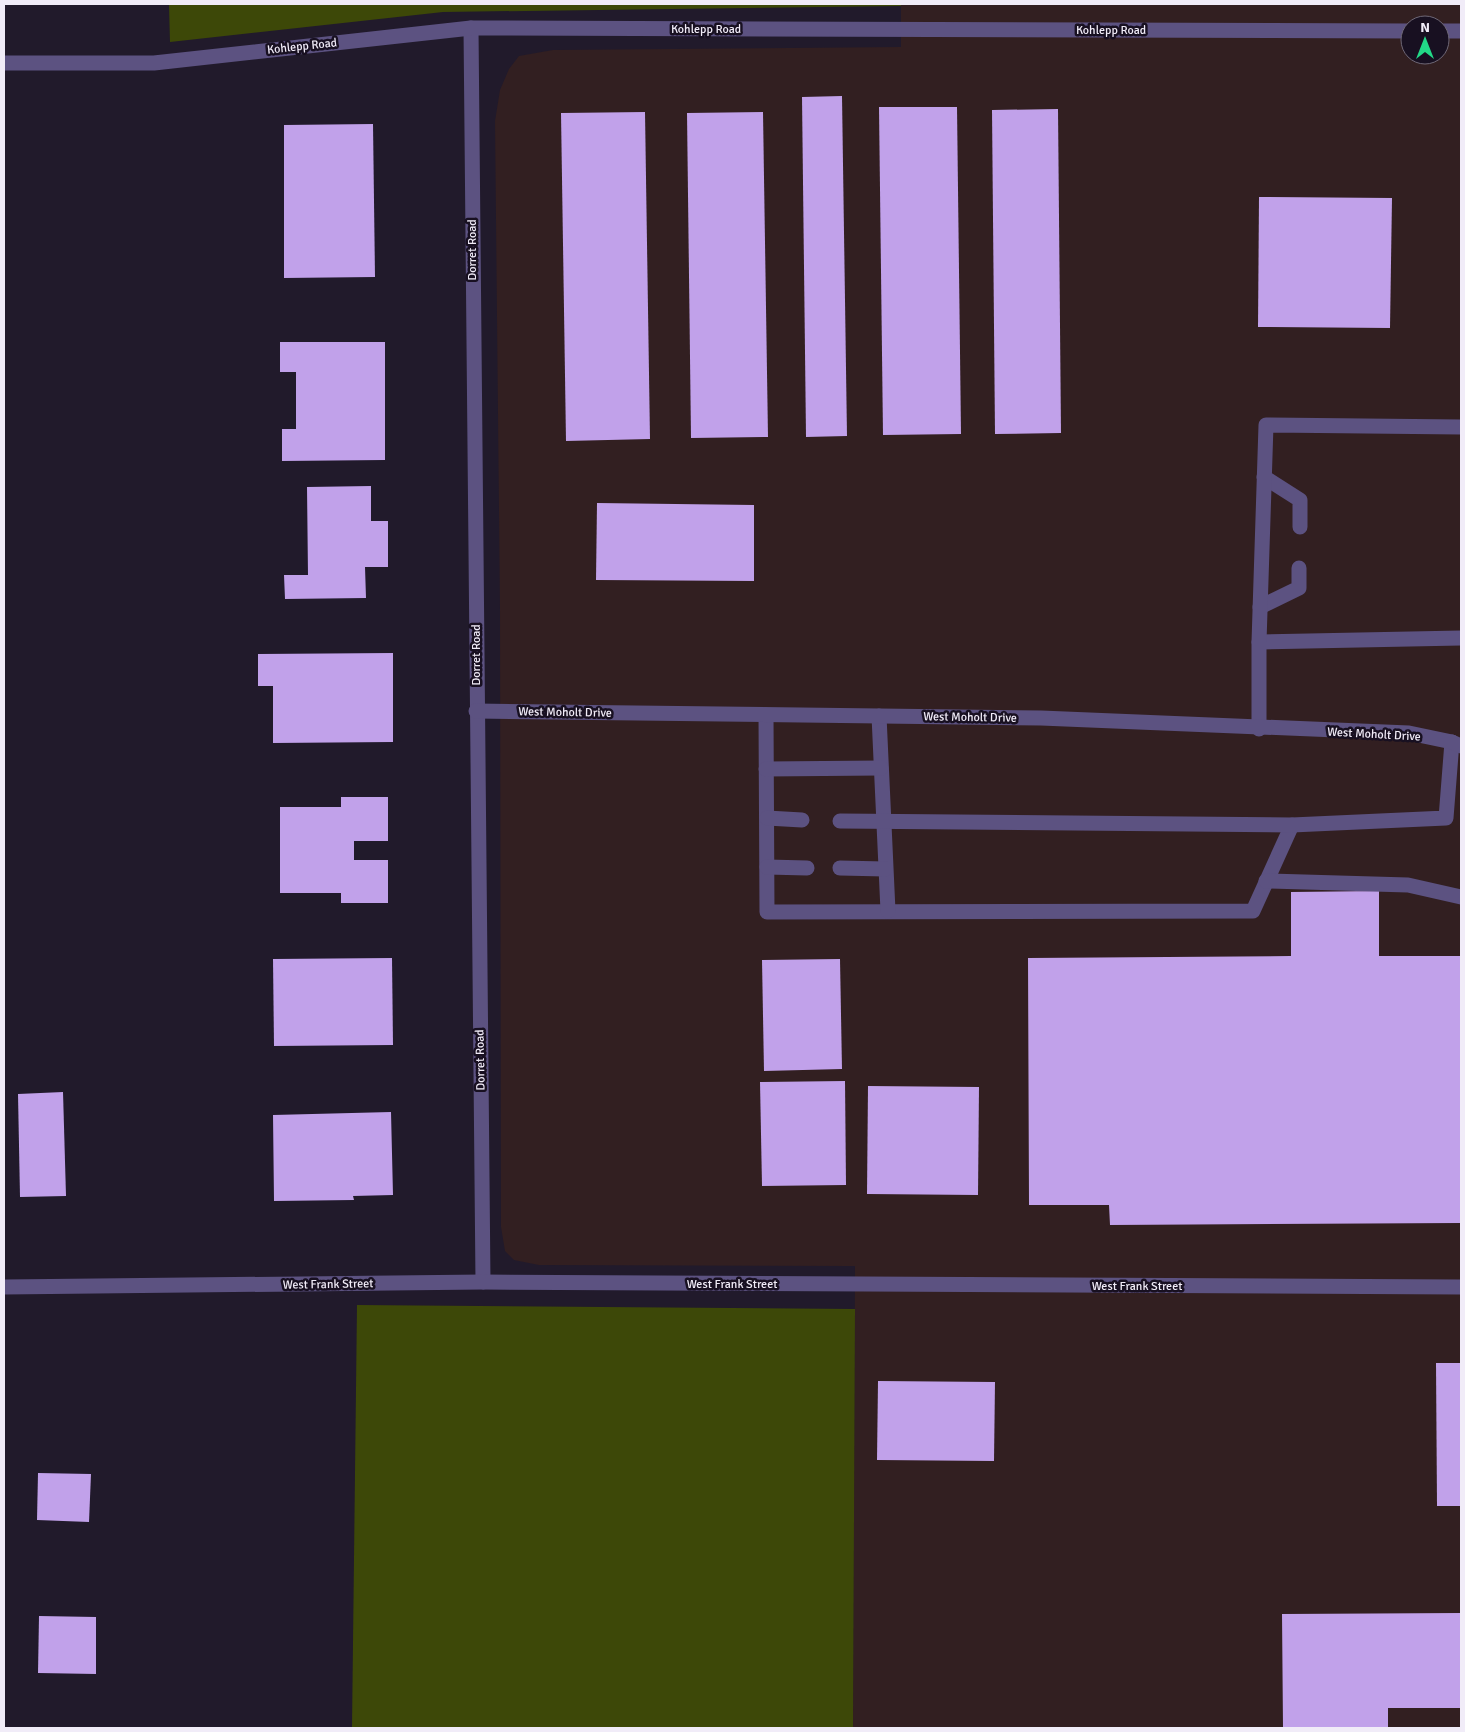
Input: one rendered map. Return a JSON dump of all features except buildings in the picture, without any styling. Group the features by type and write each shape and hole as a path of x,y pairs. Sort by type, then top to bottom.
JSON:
{"street":[{"name":"Kohlepp Road","path":"4,63 154,63 471,28 1400,31"},
{"name":"Dorret Road","path":"471,28 476,711 483,1282"},
{"path":"1259,729 1259,642 1266,425 1461,426"},
{"path":"1264,477 1300,500 1300,527"},
{"path":"1260,607 1299,588 1299,568"},
{"path":"1259,642 1461,638"},
{"name":"West Moholt Drive","path":"476,711 1041,718 1259,729 1409,734 1456,744"},
{"path":"766,714 767,912 1253,911 1292,825"},
{"path":"879,716 888,911"},
{"path":"840,821 1292,825 1446,818 1456,744"},
{"path":"766,769 882,768"},
{"path":"767,818 802,820"},
{"path":"767,867 807,868"},
{"path":"840,868 885,869"},
{"path":"1266,881 1408,885 1461,897"},
{"name":"West Frank Street","path":"4,1287 483,1282 1461,1288"}],"shaded area":[{"path":"901,4 1461,4 1461,1728 853,1728 855,1266 539,1265 514,1260 505,1251 501,1227 500,609 495,121 500,90 509,69 519,56 553,50 901,47"}],"green space":[{"path":"169,4 901,4 901,6 443,12 170,42"},
{"path":"357,1305 855,1309 853,1728 352,1728"}]}
